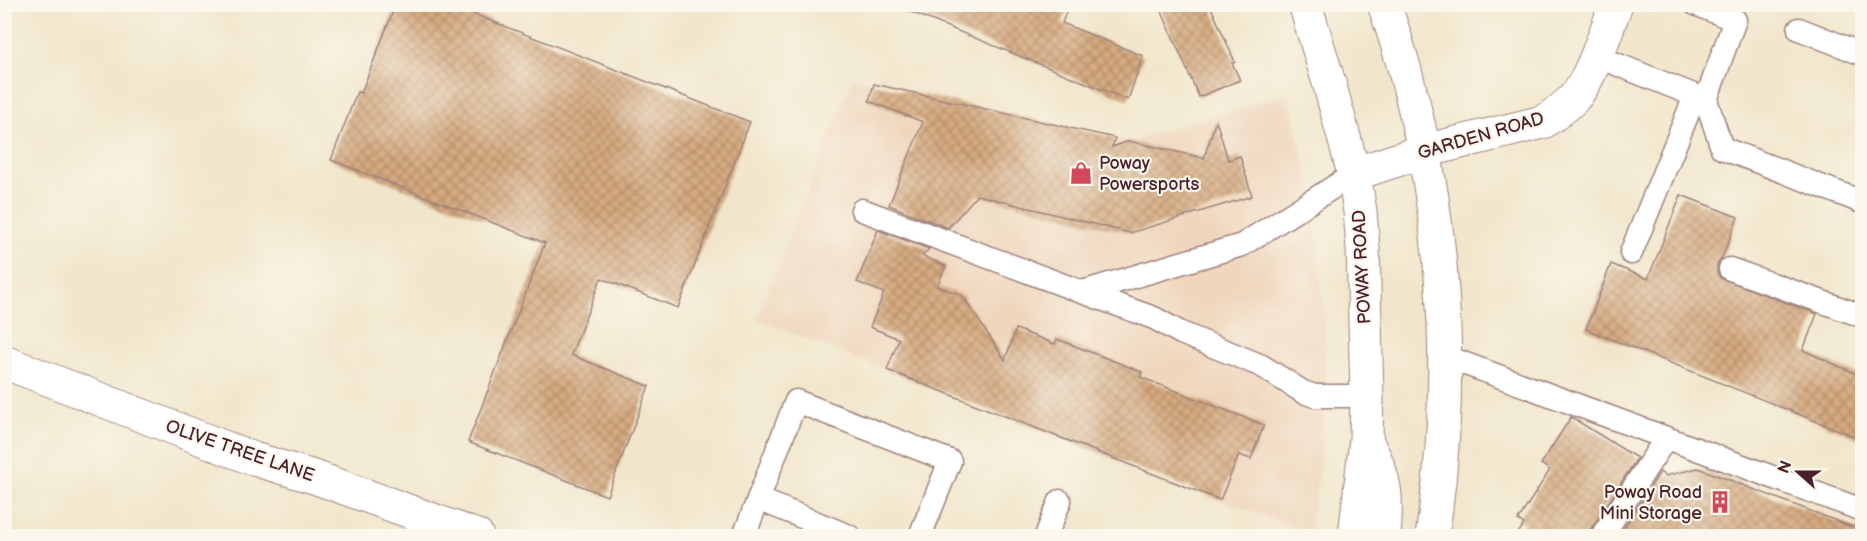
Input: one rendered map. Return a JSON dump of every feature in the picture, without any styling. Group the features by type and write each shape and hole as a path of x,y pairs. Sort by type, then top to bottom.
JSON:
{"main road":[{"name":"POWAY ROAD","path":"1305,4 1354,174 1363,248 1366,439 1355,537"},
{"path":"1384,4 1401,53 1424,151 1437,232 1444,356 1444,399 1439,483 1432,537"},
{"name":"GARDEN ROAD","path":"1354,174 1424,151 1543,122 1557,113 1574,98 1585,82 1616,4"},
{"name":"OLIVE TREE LANE","path":"4,362 254,459 317,478 477,537"},
{"path":"1366,439 1381,469 1387,505 1384,537"}],"lane":[{"path":"1631,253 1735,20 1695,4"},
{"path":"1799,30 1863,54"},
{"path":"1596,56 1700,98 1722,148 1863,202"},
{"path":"1082,292 1242,245 1354,174"},
{"path":"862,210 1154,318 1181,333 1262,366 1303,392 1316,396 1367,396"},
{"path":"1730,269 1863,316"},
{"path":"1444,356 1863,510"},
{"path":"744,537 796,401 950,460 920,537"},
{"path":"1602,537 1666,438"},
{"path":"758,499 849,537"},
{"path":"1046,537 1060,501"}],"shaded area":[{"path":"853,79 1129,141 1288,94 1304,160 1316,227 1326,338 1325,407 1320,463 1310,530 1292,526 1220,500 756,319"}],"building":[{"path":"396,4 448,4 750,122 678,308 601,278 571,355 649,386 607,496 468,442 545,243 331,160 357,92 361,93"},
{"path":"896,4 1069,4 1062,23 1143,56 1128,100 896,6"},
{"path":"1159,5 1210,5 1235,62 1232,63 1240,80 1199,97"},
{"path":"874,84 1115,138 1112,147 1129,141 1204,158 1216,120 1228,160 1240,156 1252,196 1130,233 977,195 948,228 889,205 923,122 869,101"},
{"path":"1681,195 1738,217 1717,265 1720,278 1817,314 1803,350 1863,377 1863,440 1586,329 1611,264 1648,279"},
{"path":"878,230 929,249 922,256 946,266 937,286 962,295 1005,360 1016,329 1055,344 1057,339 1142,372 1140,377 1264,425 1251,459 1239,455 1220,500 887,370 899,339 870,327 884,293 857,282"},
{"name":"Poway Road Mini Storage","path":"1571,417 1637,458 1591,529 1589,537 1516,537 1524,524 1518,520 1550,470 1541,464"},
{"name":"Poway Road Mini Storage","path":"1698,468 1863,531 1863,537 1618,537 1660,472 1665,476"}],"place":[{"name":"Poway Powersports","path":"1081,173"},
{"name":"Poway Road Mini Storage","path":"1720,502"}]}
